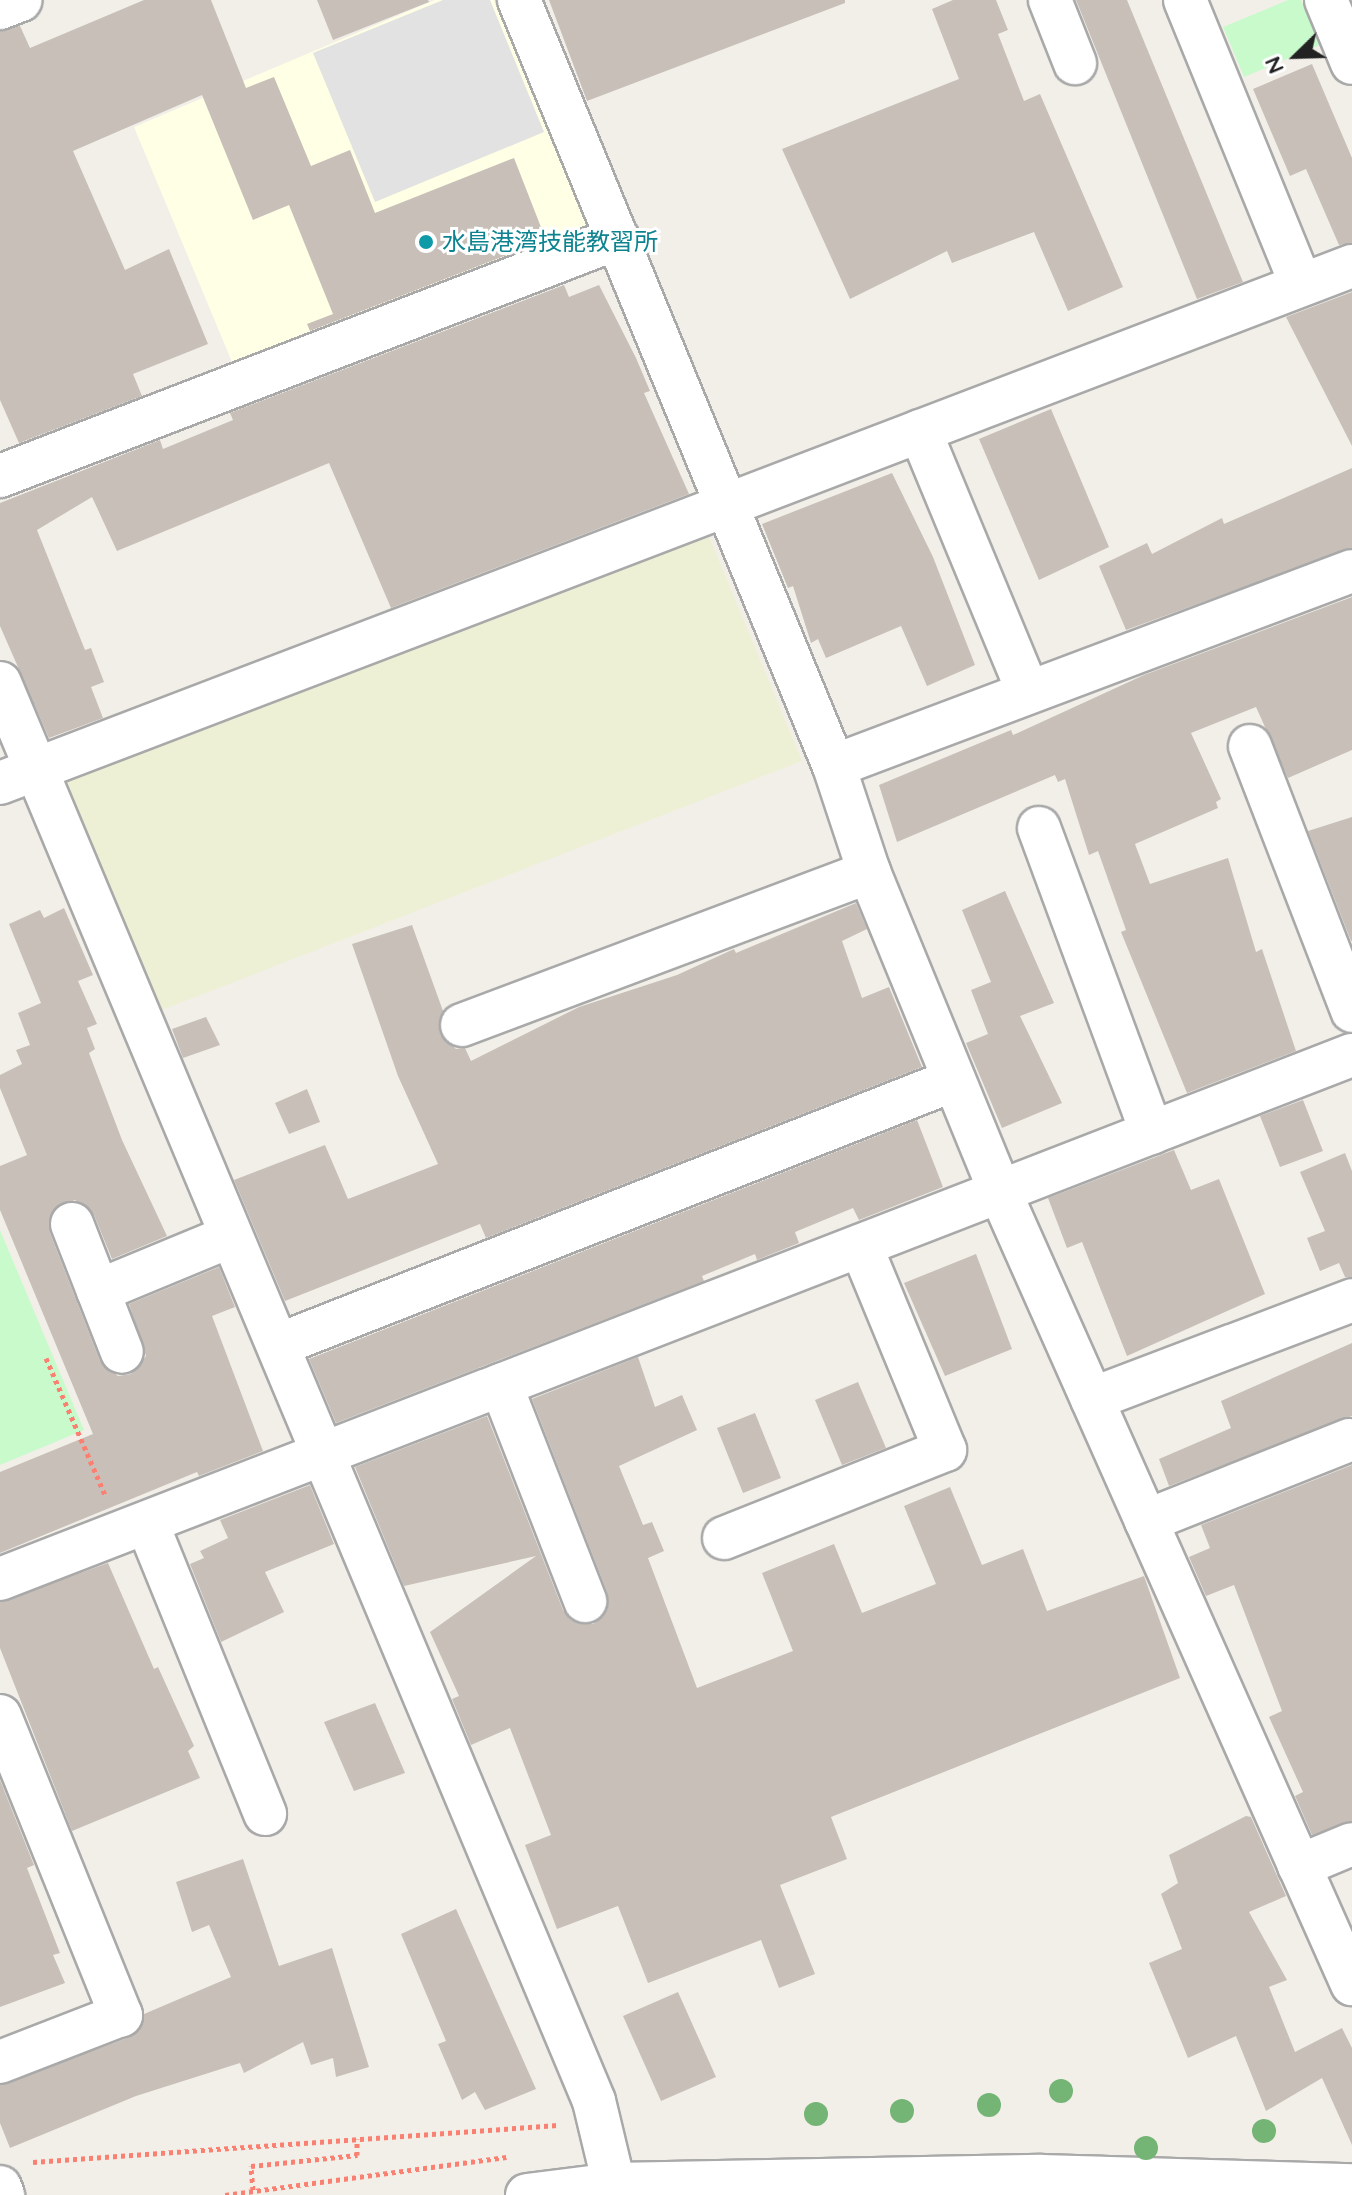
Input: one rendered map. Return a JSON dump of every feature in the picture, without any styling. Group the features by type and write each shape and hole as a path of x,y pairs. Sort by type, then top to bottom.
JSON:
{"street":[{"path":"0,8 21,0"},
{"path":"519,0 834,766 869,872 1000,1192 1352,1984"},
{"path":"1050,0 1075,63"},
{"path":"1185,0 1300,282"},
{"path":"1326,0 1352,63"},
{"path":"0,476 618,238"},
{"path":"17,776 728,505 1300,282 1352,266"},
{"path":"920,431 1028,692"},
{"path":"834,766 1352,571"},
{"path":"0,683 17,776 220,1240 278,1345 313,1460 608,2144 614,2184"},
{"path":"1250,746 1352,1011"},
{"path":"1039,828 1152,1133"},
{"path":"462,1025 869,872"},
{"path":"0,1579 1352,1055"},
{"path":"278,1345 954,1080"},
{"path":"72,1224 122,1352"},
{"path":"98,1291 220,1240"},
{"path":"724,1538 945,1450 861,1246"},
{"path":"1092,1399 1352,1300"},
{"path":"501,1385 585,1601"},
{"path":"1146,1521 1350,1440"},
{"path":"134,1528 265,1814"},
{"path":"0,1716 121,2015 0,2062"},
{"path":"1299,1866 1352,1844"},
{"path":"522,2175 702,2189 1352,2185"}],"path":[{"path":"46,1358 134,1528"},
{"path":"6,2182 357,2139 573,2124 580,2148 608,2144"},
{"path":"253,2190 251,2166 357,2155 357,2139"},
{"path":"225,2195 253,2190 522,2175"}],"shaded area":[{"path":"435,0 494,0 589,230 235,369 134,127"},
{"path":"443,0 490,0 544,132 375,202 313,53"},
{"path":"703,522 802,761 149,1015 49,776"}],"green space":[{"path":"1288,0 1301,0 1320,45 1244,77 1223,27"},
{"path":"0,1230 84,1430 0,1465"}],"building":[{"path":"144,0 211,0 246,88 274,77 311,166 350,150 375,213 514,158 546,240 310,331 307,324 333,314 289,205 253,220 202,95 73,151 125,270 169,249 208,344 133,374 142,396 19,443 0,400 0,31 20,26 30,48"},
{"path":"317,0 428,0 429,2 333,40"},
{"path":"549,0 845,0 845,3 587,101"},
{"path":"953,0 996,0 1008,30 998,34 1024,101 1040,94 1123,287 1068,311 1034,232 952,263 947,251 850,299 782,149 959,79 932,9"},
{"path":"1076,0 1127,0 1243,282 1197,299"},
{"path":"1312,64 1352,158 1352,243 1339,245 1306,169 1290,176 1253,89"},
{"path":"564,285 569,297 599,285 636,358 650,391 644,393 689,494 391,608 329,463 117,551 92,497 37,530 85,650 91,648 104,682 91,687 103,718 49,738 0,626 0,503 160,440 163,449 233,420 230,413"},
{"path":"1352,292 1352,446 1286,317"},
{"path":"1051,409 1109,547 1039,580 979,439"},
{"path":"1352,468 1352,548 1126,630 1099,566 1147,543 1152,554 1222,518 1224,524"},
{"path":"892,473 933,557 975,665 927,686 901,626 826,658 818,639 811,643 793,586 788,588 762,524"},
{"path":"1352,597 1352,750 1288,778 1256,707 1191,733 1221,799 1216,802 1218,808 1135,844 1150,884 1228,858 1256,952 1262,949 1296,1051 1187,1093 1121,932 1126,930 1098,851 1089,855 1065,779 1058,782 1055,775 897,842 879,785 1011,730 1013,735 1144,675"},
{"path":"1352,817 1352,941 1351,941 1308,831"},
{"path":"1005,891 1054,1003 1020,1016 1062,1103 1002,1128 966,1043 988,1034 971,990 991,982 962,910"},
{"path":"856,903 867,929 842,941 862,998 889,987 922,1067 486,1238 480,1224 285,1301 234,1180 325,1145 348,1199 438,1164 398,1076 352,944 412,925 443,1011 440,1034 456,1049 465,1048 471,1061 579,1007 677,975 734,949 736,953"},
{"path":"64,908 93,975 78,981 97,1024 87,1028 95,1049 89,1053 122,1140 167,1236 112,1259 94,1215 75,1200 53,1210 50,1233 100,1361 118,1376 131,1374 146,1356 129,1304 219,1267 235,1307 212,1316 263,1451 199,1476 197,1472 0,1553 0,1472 93,1434 0,1210 0,1166 27,1155 0,1088 0,1075 22,1064 16,1050 30,1045 18,1013 41,1003 9,924 40,910 44,918"},
{"path":"206,1017 220,1045 183,1058 172,1029"},
{"path":"307,1089 320,1122 289,1134 275,1103"},
{"path":"1303,1100 1323,1151 1280,1167 1260,1116"},
{"path":"917,1120 943,1187 859,1220 853,1208 795,1232 799,1243 757,1260 755,1254 702,1276 704,1281 336,1423 309,1359"},
{"path":"1174,1150 1191,1190 1219,1179 1265,1294 1127,1356 1082,1242 1067,1248 1048,1198"},
{"path":"1345,1153 1352,1171 1352,1277 1345,1277 1339,1263 1320,1271 1307,1238 1325,1231 1300,1172"},
{"path":"976,1254 1012,1349 945,1376 904,1283"},
{"path":"1352,1343 1352,1416 1169,1486 1159,1459 1231,1428 1221,1401"},
{"path":"638,1357 655,1407 682,1395 697,1430 619,1466 643,1525 652,1522 664,1551 648,1558 697,1688 793,1651 762,1573 834,1544 862,1613 936,1584 904,1506 950,1487 982,1565 1023,1549 1047,1611 1144,1576 1180,1678 831,1817 847,1859 780,1885 815,1974 779,1988 761,1940 648,1983 618,1906 557,1929 525,1845 551,1835 510,1728 471,1745 452,1699 459,1696 430,1632 536,1556 404,1586 355,1467 487,1416 563,1610 571,1620 593,1624 604,1615 607,1592 532,1399"},
{"path":"858,1382 886,1448 842,1465 815,1400"},
{"path":"755,1413 781,1478 743,1493 717,1428"},
{"path":"1352,1465 1352,1821 1312,1835 1295,1796 1303,1792 1269,1717 1282,1711 1234,1585 1206,1596 1189,1557 1210,1548 1201,1525"},
{"path":"310,1485 334,1544 265,1572 284,1612 221,1642 190,1564 204,1558 200,1551 228,1538 220,1520"},
{"path":"108,1563 154,1669 158,1667 194,1746 188,1751 200,1778 72,1831 0,1648 0,1602"},
{"path":"375,1703 405,1773 354,1791 324,1722"},
{"path":"0,1780 34,1865 27,1868 60,1953 53,1955 65,1983 0,2007"},
{"path":"1246,1816 1251,1817 1286,1896 1249,1912 1287,1980 1269,1987 1295,2052 1342,2028 1352,2048 1352,2145 1322,2078 1266,2111 1236,2036 1188,2058 1149,1963 1182,1949 1161,1894 1178,1883 1169,1855"},
{"path":"243,1859 279,1966 332,1948 369,2067 336,2077 333,2058 311,2065 303,2042 244,2073 240,2063 136,2096 10,2148 0,2123 0,2085 130,2037 140,2029 144,2014 231,1977 209,1925 192,1932 176,1882"},
{"path":"456,1909 536,2089 485,2110 475,2092 462,2100 438,2044 446,2041 401,1934"},
{"path":"678,1992 716,2077 661,2101 623,2016"}],"place":[{"name":"水島港湾技能教習所","path":"426,242"}]}
